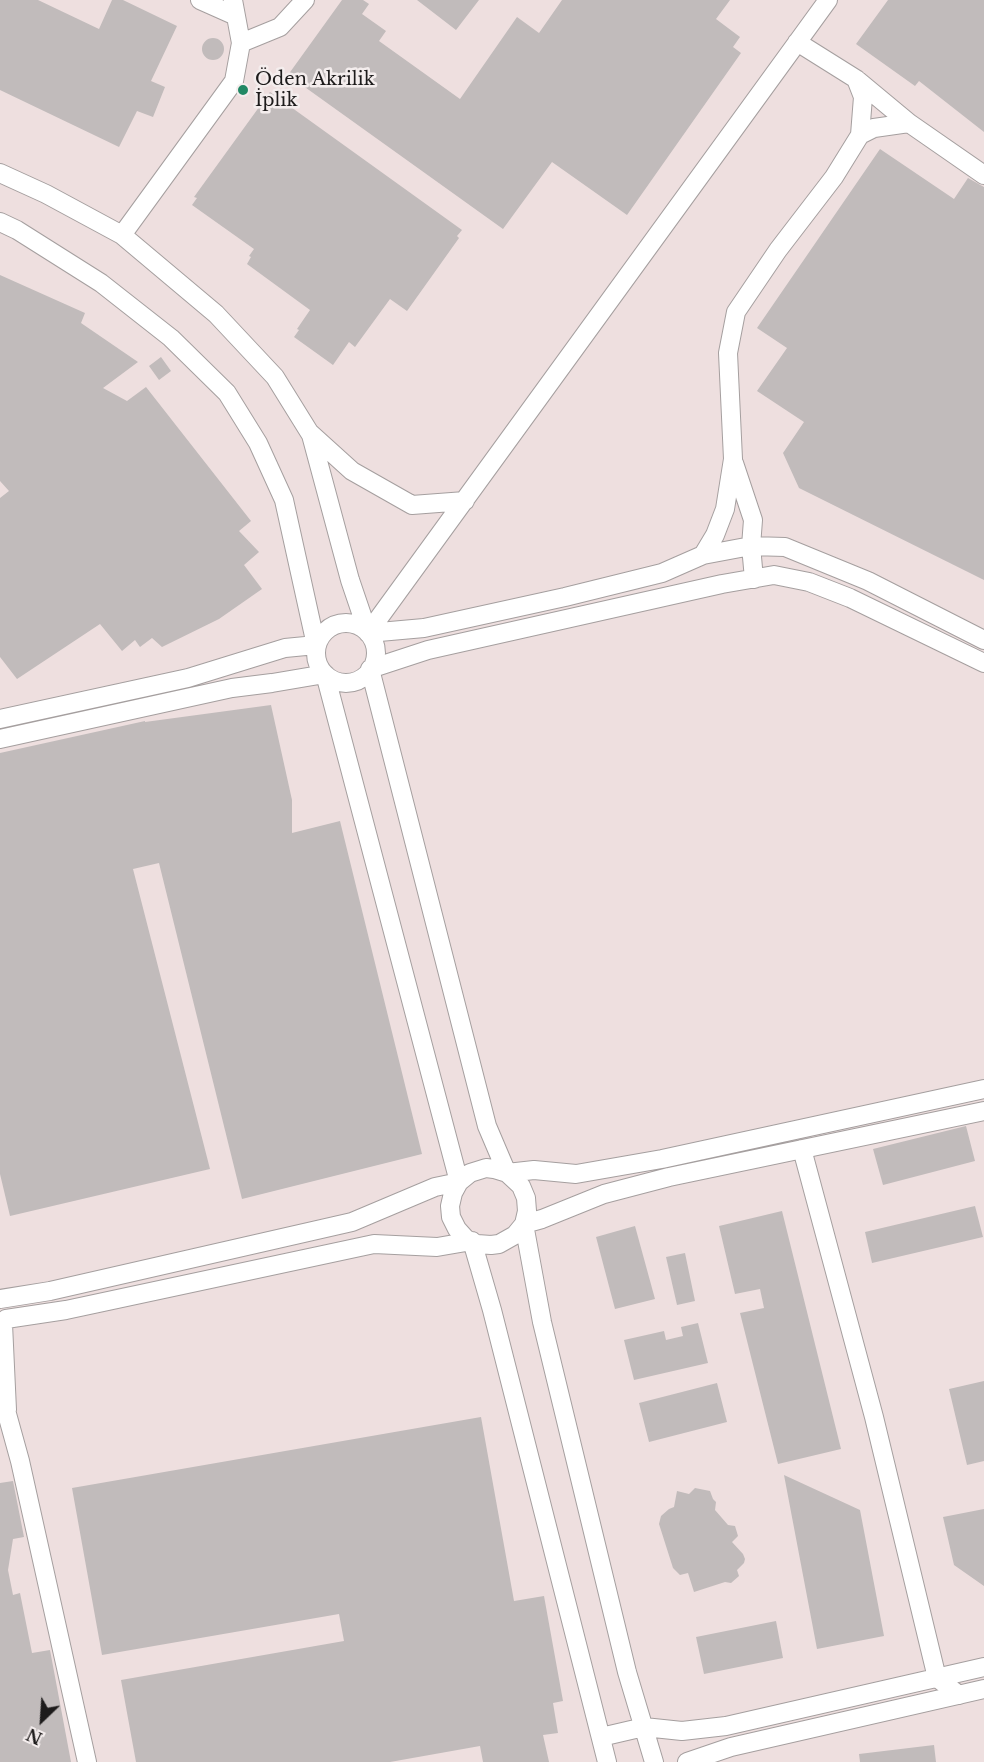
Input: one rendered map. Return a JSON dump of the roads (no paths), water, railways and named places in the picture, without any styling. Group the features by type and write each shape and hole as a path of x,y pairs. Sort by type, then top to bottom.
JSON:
{"street":[{"path":"122,235 234,81 241,43 235,8 200,0"},
{"path":"241,43 280,27 305,0"},
{"path":"368,633 828,0"},
{"path":"797,42 856,79 909,123 984,175"},
{"path":"703,555 715,535 725,509 733,459 728,353 736,312 778,250 834,177 860,135 863,97 856,79"},
{"path":"860,135 874,128 909,123"},
{"path":"0,173 46,194 122,235 216,314 275,377 311,435 350,580 368,633 374,642 375,652 374,663 370,669 360,679 347,683 333,680 324,674 232,688 0,739"},
{"path":"0,222 17,230 101,283 171,338 227,393 258,443 284,500 316,645 317,662 324,674 459,1182"},
{"path":"309,431 352,471 412,505 465,501"},
{"path":"733,459 753,520 751,546 754,579"},
{"path":"753,520 785,547 868,581 984,640"},
{"path":"316,645 327,629 341,623 351,623 368,633 424,628 662,573 703,555 751,546 785,547"},
{"path":"370,669 428,650 722,584 774,575 809,582 850,598 984,663"},
{"path":"0,719 188,678 285,648 316,645"},
{"path":"370,669 487,1126 507,1173 521,1186 526,1198 527,1211 524,1224 542,1322 627,1672 654,1762"},
{"path":"984,1089 662,1159 576,1174 534,1170 507,1173 486,1168 470,1173 459,1182 453,1192 450,1206 451,1217 457,1229 466,1239 477,1244 499,1244 515,1235 524,1224 615,1192 669,1178 984,1111"},
{"path":"802,1149 874,1417 937,1678 959,1695"},
{"path":"7,1414 4,1305 0,1299 50,1291 352,1222 435,1187 459,1182"},
{"path":"3,1324 374,1244 437,1247 472,1241"},
{"path":"472,1241 492,1310 607,1762"},
{"path":"0,1397 20,1461 87,1762"},
{"path":"601,1737 644,1726 682,1731 726,1726 984,1667"},
{"path":"687,1762 731,1747 984,1689"}],"place":[{"name":"Öden Akrilik İplik","path":"243,90"}]}
